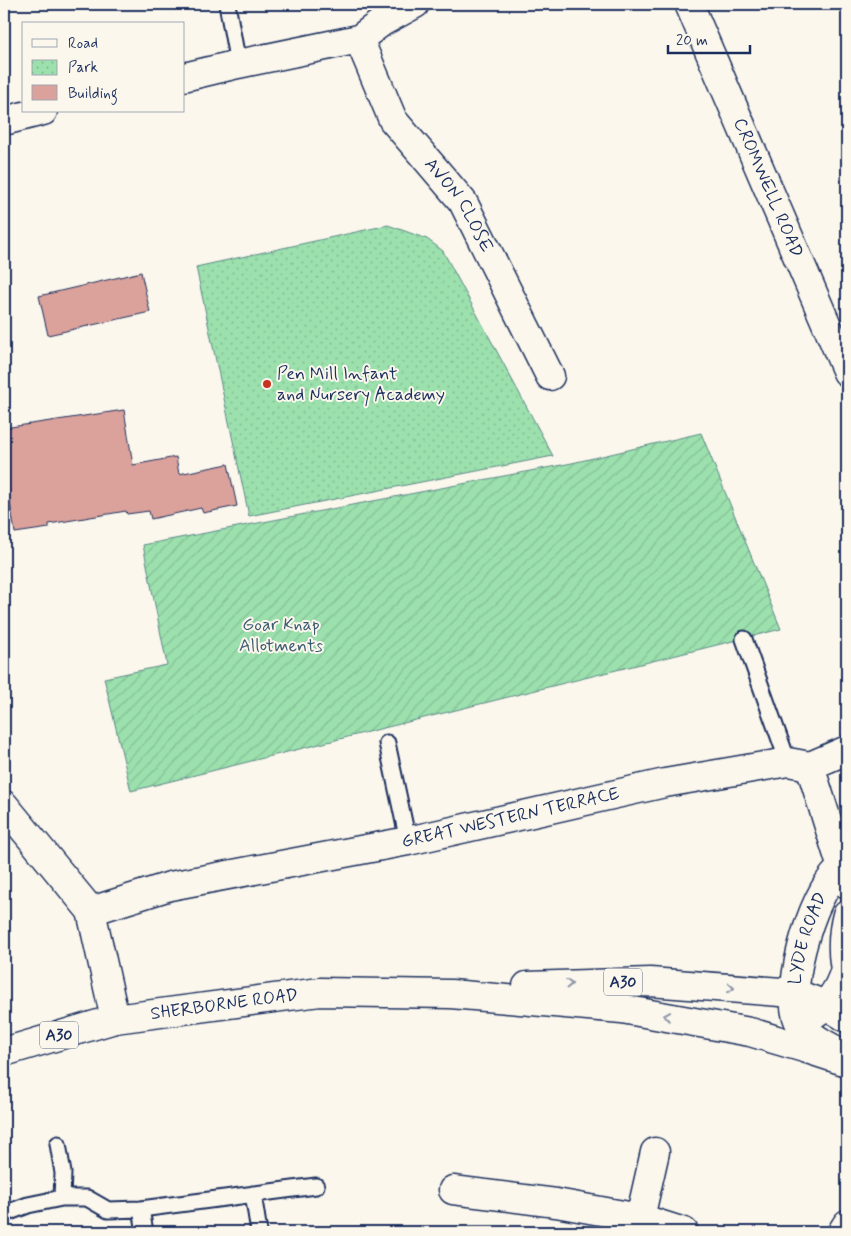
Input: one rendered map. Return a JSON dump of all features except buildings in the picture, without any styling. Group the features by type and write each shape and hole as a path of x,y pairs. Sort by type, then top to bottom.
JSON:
{"street":[{"path":"185,77 238,64 359,40 382,22 414,4"},
{"name":"CROMWELL ROAD","path":"689,4 847,372"},
{"name":"AVON CLOSE","path":"359,40 393,120 464,202 550,376"},
{"path":"4,121 39,112"},
{"name":"GREAT WESTERN TERRACE","path":"91,911 170,886 296,861 408,842 665,783 799,764 847,750"},
{"path":"799,764 846,872"},
{"path":"4,805 91,911 115,1019"},
{"name":"LYDE ROAD","path":"799,1022 794,1004 794,993 805,934 818,902 830,882 846,872"},
{"name":"LYDE ROAD","path":"750,1032 799,1022 815,1014 836,1012 842,981 846,972 843,942 847,914"},
{"name":"SHERBORNE ROAD","path":"451,994 530,986 650,982 794,993"},
{"name":"SHERBORNE ROAD","path":"4,1052 115,1019 320,992 451,994 622,1009 750,1032"},
{"name":"A30","path":"794,993 836,1012"},
{"path":"799,1022 810,1034 847,1058"},
{"name":"A30","path":"750,1032 847,1062"},
{"path":"640,1218 655,1152"},
{"path":"453,1190 556,1203 640,1218 684,1232"},
{"path":"842,1232 847,1224"}],"lane":[{"path":"227,4 238,64"},
{"path":"744,639 799,764"},
{"path":"387,743 408,842"},
{"path":"58,1144 63,1173 62,1198"},
{"path":"4,1214 28,1205 62,1198 87,1198 108,1210 142,1209 316,1186"},
{"path":"252,1194 259,1232"},
{"path":"142,1209 145,1232"}],"green space":[{"path":"388,225 427,239 443,251 553,456 249,516 196,267"},
{"name":"Goar Knap Allotments","path":"701,433 781,629 131,791 104,678 167,665 143,545 572,463"}],"place":[{"name":"Pen Mill Infant and Nursery Academy","path":"267,384"}]}
